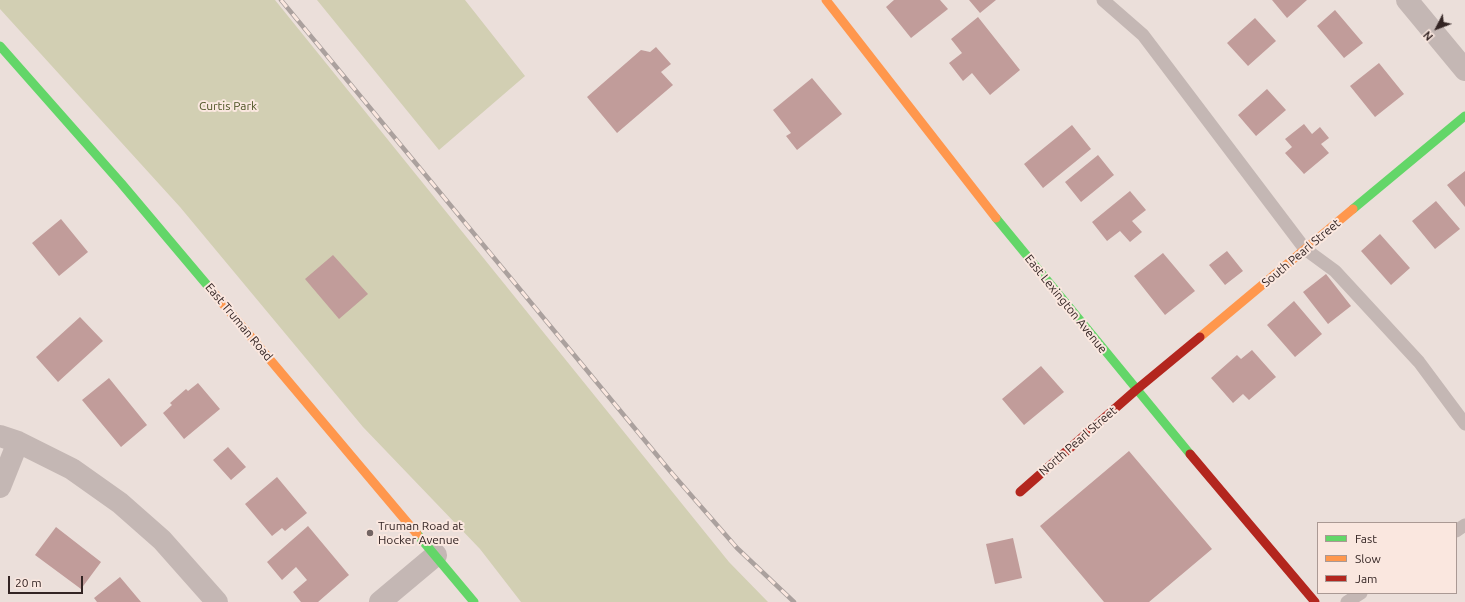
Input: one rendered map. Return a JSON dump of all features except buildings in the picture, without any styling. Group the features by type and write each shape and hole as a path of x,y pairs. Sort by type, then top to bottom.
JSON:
{"street":[{"path":"1407,0 1465,70"},
{"name":"East Lexington Avenue","path":"831,2 984,204 1136,390 1315,602"},
{"name":"East Truman Road","path":"0,46 121,183 436,555 474,602"},
{"name":"South Pearl Street","path":"1136,390 1465,116"},
{"name":"North Pearl Street","path":"1020,492 1136,390"},
{"path":"0,487 9,439 72,469 120,502 162,540 217,602"},
{"path":"380,602 436,555"}],"lane":[{"path":"1103,0 1143,35 1306,249 1335,271 1419,362 1465,424"},
{"path":"1347,602 1359,594"}],"green space":[{"name":"Curtis Park","path":"0,0 275,0 729,562 768,602 521,602 480,549 363,427 180,207 0,9"},
{"path":"317,0 465,0 525,76 439,150"}],"railway":[{"path":"281,0 670,471 737,548 794,602"}],"traffic: fast":[{"path":"0,46 121,183 213,292"},
{"path":"1353,209 1465,116"},
{"path":"996,218 1190,454"},
{"path":"417,534 474,602"}],"traffic: slow":[{"path":"826,0 996,218"},
{"path":"1200,337 1353,209"},
{"path":"213,292 417,534"}],"traffic: jam":[{"path":"1020,492 1136,390 1200,337"},
{"path":"1190,454 1315,602"}],"place":[{"name":"Truman Road at Hocker Avenue","path":"370,533"}]}
